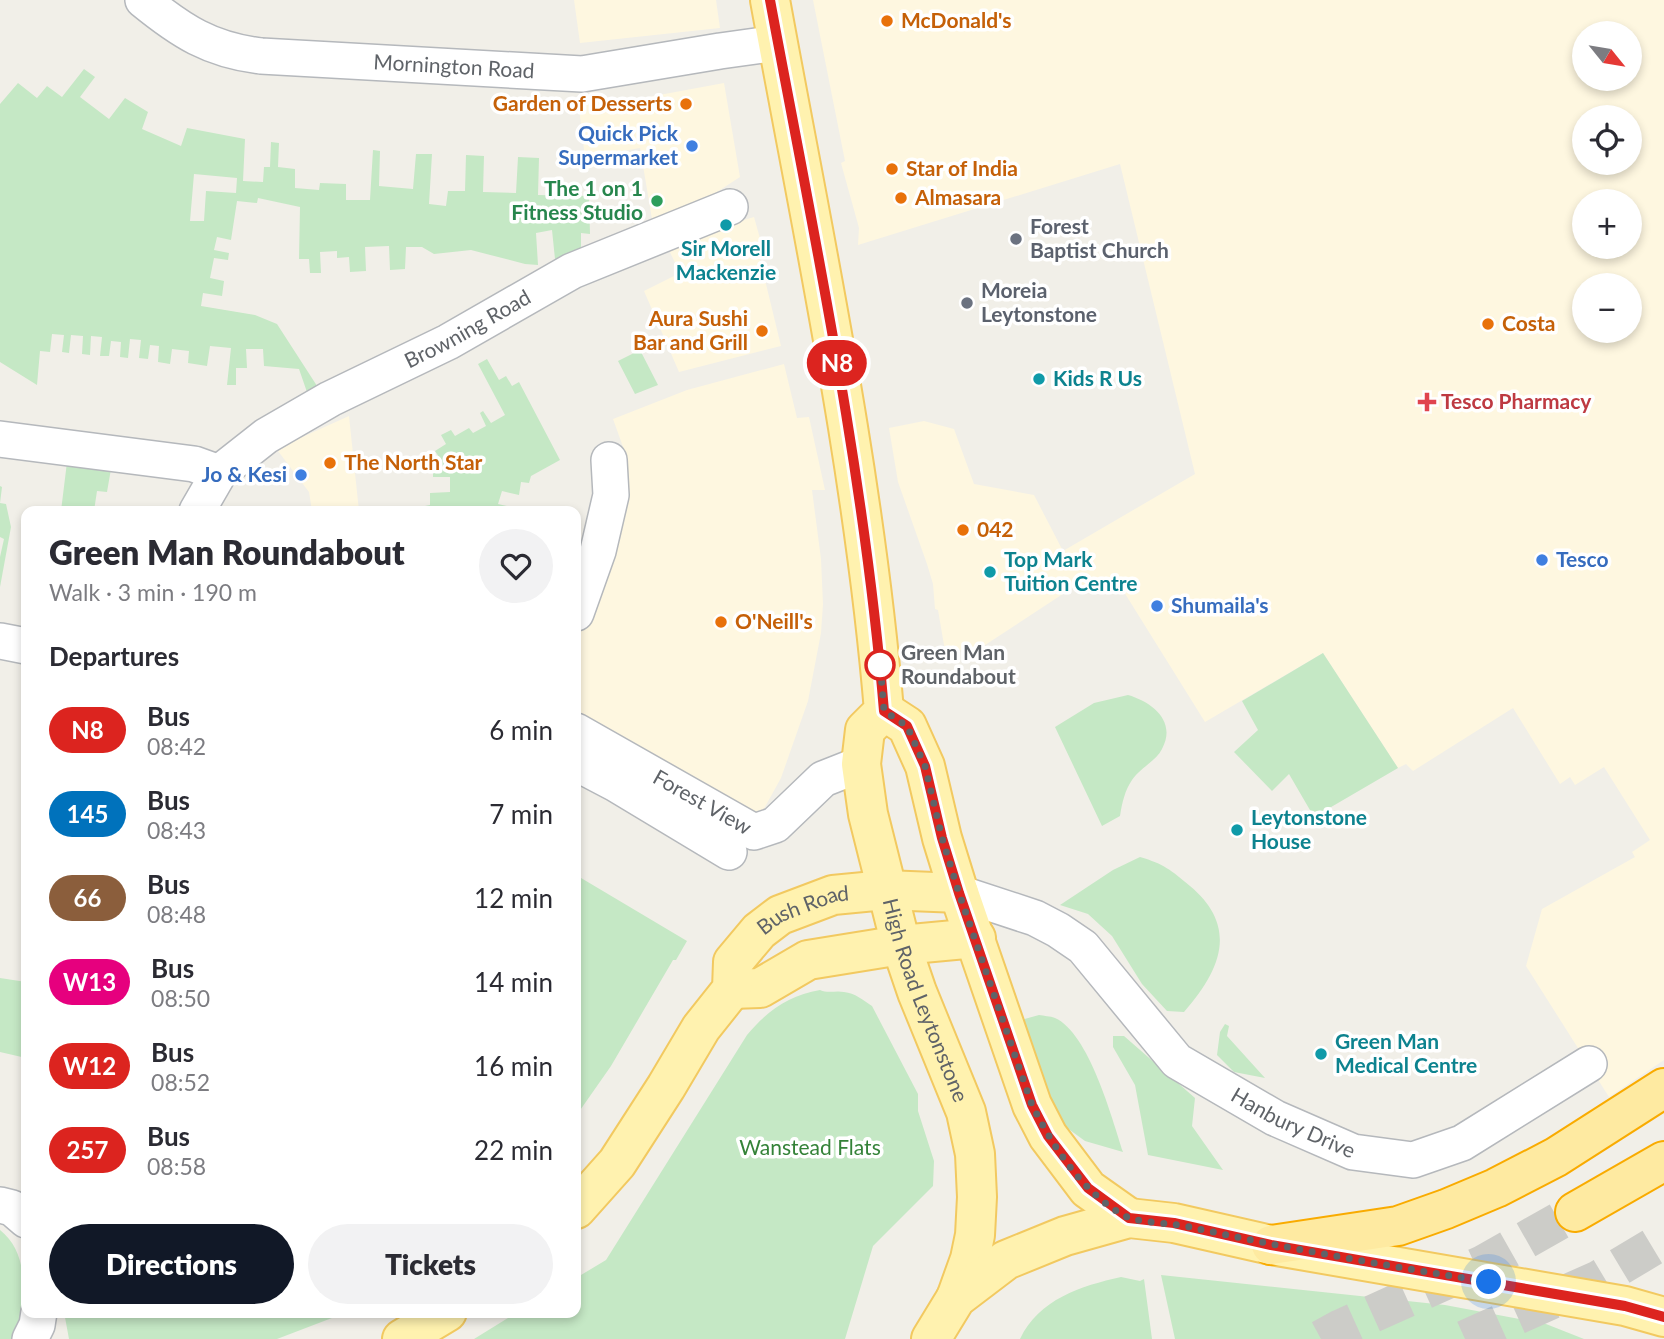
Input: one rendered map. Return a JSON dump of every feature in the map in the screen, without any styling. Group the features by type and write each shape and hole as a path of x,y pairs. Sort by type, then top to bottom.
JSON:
{"highway":[{"path":"1271,1245 1398,1226 1446,1209 1496,1188 1556,1157 1664,1088"},
{"path":"1575,1212 1664,1161"}],"main road":[{"path":"770,0 823,276 862,510 884,711 907,726 925,766 942,838 959,893 1032,1105 1048,1136 1088,1188 1129,1218"},
{"name":"High Road Leytonstone","path":"884,711 865,730 861,764 868,814 901,946 966,1112 975,1154 975,1235 970,1259 956,1298"},
{"name":"Bush Road","path":"581,1203 617,1163 701,1028 732,989 733,962 759,930 780,915 833,895 886,890 959,893"},
{"name":"Bush Road","path":"732,989 760,988 808,960 976,938"},
{"path":"930,1339 956,1298 1006,1260 1065,1236 1129,1218 1174,1223 1271,1245 1625,1306 1664,1317"},
{"path":"402,1339 438,1318"}],"street":[{"name":"Mornington Road","path":"143,0 179,29 204,41 244,54 582,74 778,43"},
{"name":"Browning Road","path":"200,506 219,473 266,436 309,411 448,342 572,271 730,207"},
{"path":"0,439 194,464 219,473"},
{"path":"581,599 598,551 611,495 609,460"},
{"path":"0,641 21,645"},
{"name":"Forest View","path":"581,734 754,832 775,825 823,779 861,764"},
{"path":"581,766 729,852"},
{"name":"Hanbury Drive","path":"959,893 1058,930 1083,947 1177,1060 1275,1118 1353,1152 1413,1160 1462,1143 1589,1064"},
{"path":"976,938 1024,930 1041,922"},
{"path":"0,1205 12,1208 21,1216"}],"shaded area":[{"path":"574,0 716,0 720,28 580,43"},
{"path":"813,0 1664,0 1664,1060 1609,1097 1526,966 1542,909 1635,857 1632,852 1650,840 1604,767 1575,785 1570,777 1560,784 1513,708 1413,771 1406,764 1398,768 1323,653 1205,722 1124,592 1075,586 979,649 945,651 938,610 935,609 933,584 898,482 889,428 924,421 954,429 974,484 1034,495 1063,551 1195,474 1120,164 858,245 859,228 841,163 845,161"},
{"path":"724,83 740,177 683,214 653,225 640,148 585,158 578,100 643,98"},
{"path":"754,217 763,249 758,251 781,346 679,372 644,291 680,273 667,246 689,236"},
{"path":"784,364 797,418 809,417 825,490 812,490 821,559 823,604 821,633 808,701 781,778 761,814 746,817 581,717 581,616 619,526 627,458 613,419 687,390"},
{"name":"The North Star","path":"349,416 358,506 311,506 309,492 278,451"}],"green space":[{"path":"84,69 95,77 80,97 109,119 125,98 148,112 142,129 181,146 187,128 245,139 243,181 263,182 264,167 270,167 271,142 279,143 278,167 295,169 295,188 319,190 320,183 346,184 346,200 370,200 373,150 380,151 379,186 413,189 416,154 432,154 429,204 446,206 448,191 465,191 466,155 484,156 483,192 516,193 518,157 539,158 538,195 589,196 590,234 581,233 581,250 555,259 552,230 536,233 538,265 471,250 434,254 422,247 406,247 405,269 390,270 389,246 365,247 366,271 350,272 349,257 337,258 337,251 320,252 321,273 310,273 309,259 299,259 300,207 258,198 257,203 237,201 231,240 217,237 214,250 229,253 228,260 214,258 210,278 224,281 222,296 203,293 201,306 255,315 277,324 319,389 308,395 299,369 264,366 263,349 246,349 247,368 236,368 236,385 227,385 231,348 210,346 207,366 188,363 189,351 172,349 170,364 158,362 159,346 150,345 148,359 139,358 141,340 130,339 128,358 120,357 121,342 111,341 109,356 100,356 102,337 91,336 90,355 82,354 83,336 71,335 69,353 62,352 64,335 52,334 50,352 40,351 37,385 0,362 0,104 18,83 37,98 47,86 62,97","holes":["194,174 237,178 236,193 206,191 204,221 190,221"]},
{"path":"640,350 658,385 635,394 618,361"},
{"path":"487,359 499,380 506,376 512,386 519,382 560,460 531,476 529,483 521,482 519,495 502,491 498,504 507,506 425,506 430,505 430,493 450,492 450,477 433,477 433,472 427,466 439,457 435,451 446,444 441,435 451,430 455,436 469,428 473,433 486,426 480,413 483,411 491,423 505,415 478,364"},
{"path":"68,454 111,469 107,492 97,491 95,506 62,506"},
{"path":"0,503 6,504 11,527 0,587 0,557 4,539 0,537"},
{"path":"1323,653 1398,768 1314,817 1289,774 1272,791 1234,752 1258,730 1242,701"},
{"path":"1128,695 1146,702 1160,714 1164,721 1166,739 1159,753 1130,784 1120,816 1102,826 1055,727 1094,703"},
{"path":"1140,857 1161,865 1178,876 1205,901 1215,917 1219,949 1215,964 1197,996 1184,1012 1167,1011 1142,984 1112,936 1088,914 1060,905 1113,870"},
{"path":"581,878 687,941 611,1066 581,1109"},
{"path":"0,978 21,981 21,1057 0,1052"},
{"name":"Wanstead Flats","path":"820,990 852,994 872,1006 918,1094 918,1111 934,1161 933,1186 873,1246 845,1339 474,1339 508,1318 581,1318 581,1275 606,1260 747,1035 779,1005"},
{"path":"1039,1015 1055,1018 1078,1040 1098,1078 1123,1152 1085,1141 1063,1125 1039,1071 1021,1020"},
{"path":"1225,1024 1229,1026 1227,1036 1265,1078 1234,1072 1217,1055 1220,1032"},
{"path":"1113,1036 1124,1036 1195,1098 1192,1126 1223,1170 1148,1155 1135,1085 1113,1047"},
{"path":"0,1230 17,1253 21,1267 21,1312 14,1339 0,1339"},
{"path":"1161,1275 1445,1305 1546,1324 1584,1339 1175,1339"},
{"path":"1121,1277 1140,1281 1144,1279 1152,1339 1020,1339 1038,1314 1063,1296"},
{"path":"65,1318 332,1318 277,1339 69,1339"}],"tunnel":[{"path":"1321,1339 1483,1264 1575,1212"},
{"path":"1465,1339 1599,1279 1664,1240"}],"bus line":[{"name":"N8","path":"770,0 823,276 862,510 884,711 907,726 925,766 942,838 959,893 1032,1105 1048,1136 1088,1188 1129,1218 1174,1223 1271,1245 1625,1306 1664,1317"}],"place":[{"name":"McDonald's","path":"887,21"},
{"name":"Garden of Desserts","path":"686,104"},
{"name":"Quick Pick Supermarket","path":"692,146"},
{"name":"Star of India","path":"892,169"},
{"name":"Almasara","path":"901,198"},
{"name":"The 1 on 1 Fitness Studio","path":"657,201"},
{"name":"Sir Morell Mackenzie","path":"726,225"},
{"name":"Forest Baptist Church","path":"1016,239"},
{"name":"Moreia Leytonstone","path":"967,303"},
{"name":"Costa","path":"1488,324"},
{"name":"Aura Sushi Bar and Grill","path":"762,331"},
{"name":"Kids R Us","path":"1039,379"},
{"name":"Tesco Pharmacy","path":"1427,402"},
{"name":"The North Star","path":"330,463"},
{"name":"Jo & Kesi","path":"301,475"},
{"name":"042","path":"963,530"},
{"name":"Tesco","path":"1542,560"},
{"name":"Top Mark Tuition Centre","path":"990,572"},
{"name":"Shumaila's","path":"1157,606"},
{"name":"O'Neill's","path":"721,622"},
{"name":"Green Man Roundabout","path":"880,665"},
{"name":"Leytonstone House","path":"1237,830"},
{"name":"Green Man Medical Centre","path":"1321,1054"}],"route":[{"path":"880,665 880,661 884,711 907,726 925,766 942,838 959,893 1032,1105 1048,1136 1088,1188 1129,1218 1174,1223 1271,1245 1489,1282"}]}
